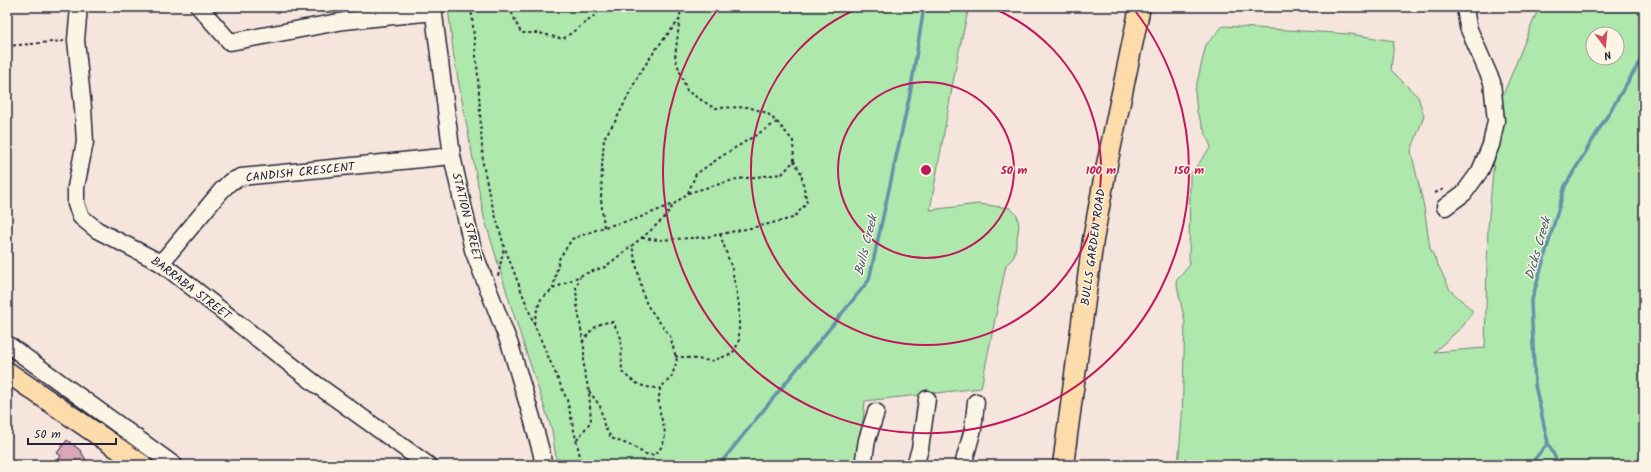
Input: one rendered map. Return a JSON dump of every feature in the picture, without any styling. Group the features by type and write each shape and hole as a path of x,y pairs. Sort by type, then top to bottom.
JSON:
{"main road":[{"name":"BULLS GARDEN ROAD","path":"1063,465 1093,240 1105,174 1140,7"},
{"path":"7,372 142,465"}],"street":[{"name":"BARRABA STREET","path":"79,7 76,40 83,108 84,142 76,188 76,204 81,217 97,230 161,263 313,382 428,465"},
{"path":"200,7 230,42 344,21 434,10"},
{"path":"1445,207 1464,193 1480,171 1491,145 1496,121 1492,82 1468,27 1466,7"},
{"name":"STATION STREET","path":"434,10 452,156 473,250 489,295 510,345 542,454 543,465"},
{"name":"CANDISH CRESCENT","path":"161,263 221,191 230,182 241,177 452,156"},
{"path":"7,344 167,463"},
{"path":"915,465 920,449 927,399"},
{"path":"963,465 973,428 976,402"},
{"path":"863,465 867,440 876,412"}],"path":[{"path":"471,7 478,76 483,164 489,193 504,246 534,324 567,400 578,440 582,465"},
{"path":"509,7 521,33 539,33 563,39 593,17 602,7"},
{"path":"642,238 659,240 707,237 793,218 807,203 801,173 794,161 793,141 777,122 767,113 748,107 714,108 687,91 674,58 681,7"},
{"path":"604,227 601,199 604,138 616,120 638,76 656,49 680,20"},
{"path":"7,46 76,40"},
{"path":"688,193 696,174 777,122"},
{"path":"554,289 559,259 572,239 604,227 636,219 674,204 688,193 737,179 782,174 794,161"},
{"path":"1435,193 1449,188"},
{"path":"534,324 536,310 541,299 554,289 580,276 605,267 642,238 665,217 674,204"},
{"path":"675,356 711,361 732,354 739,342 740,305 732,269 720,234"},
{"path":"489,295 498,276 504,246"},
{"path":"582,342 594,326 605,322 613,322 621,338 622,372 635,384 650,388 660,388 671,378 677,361 670,336 647,305 632,246"},
{"path":"578,440 590,421 589,391 584,370 584,348 577,304 576,287 580,276"},
{"path":"589,391 600,406 604,425 611,438 632,446 645,454 654,455 663,446 665,431 659,404 660,388"}],"green space":[{"path":"448,7 969,7 958,55 930,210 978,204 1010,208 1017,215 1019,226 1014,257 1006,265 981,388 865,401 858,465 557,465 552,430 510,303 484,217 454,58"},
{"path":"1539,7 1644,7 1644,141 1638,151 1644,157 1644,465 1178,465 1182,419 1185,322 1176,281 1189,266 1190,175 1211,147 1197,112 1195,91 1206,45 1223,26 1350,34 1394,41 1391,70 1418,97 1424,116 1411,151 1424,207 1430,248 1450,290 1473,311 1463,326 1434,352 1485,348 1488,227 1499,105"}],"building":[{"path":"67,440 80,450 89,465 55,465 61,456 57,453"}],"waterway":[{"name":"Bulls Creek","path":"719,465 869,280 910,94 924,7"},
{"name":"Dicks Creek","path":"1559,465 1548,443 1535,385 1531,303 1565,186 1644,55"},
{"path":"1532,465 1533,461 1548,443"}]}
